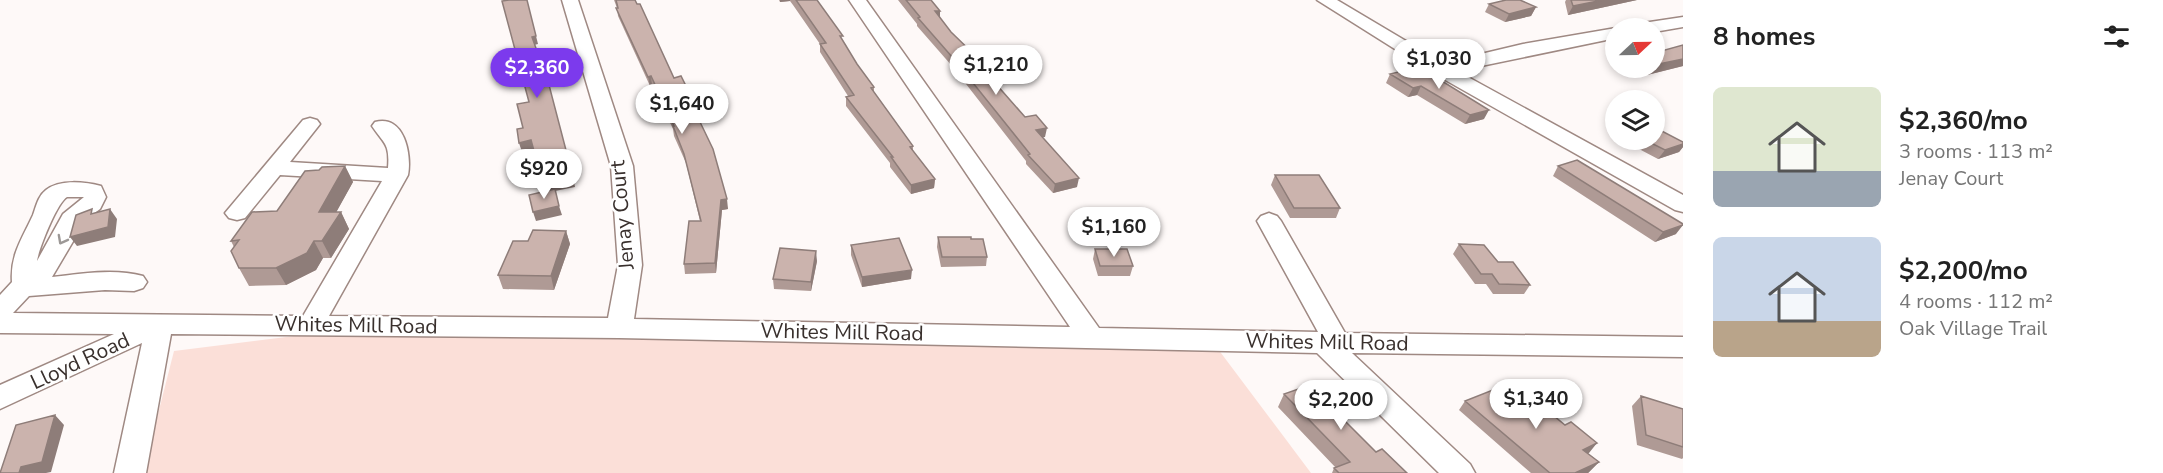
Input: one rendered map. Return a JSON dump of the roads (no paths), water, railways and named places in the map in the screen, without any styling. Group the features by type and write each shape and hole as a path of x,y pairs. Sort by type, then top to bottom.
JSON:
{"street":[{"name":"Jenay Court","path":"570,0 622,166 630,265 619,328"},
{"path":"857,0 1091,337"},
{"path":"1325,0 1440,69 1683,205"},
{"path":"1665,25 1683,22"},
{"path":"1440,69 1504,53 1605,35"},
{"path":"237,213 310,124"},
{"path":"311,325 397,175 401,160 398,147 391,131 382,126"},
{"path":"274,168 397,175"},
{"path":"1269,221 1330,342 1459,473"},
{"path":"0,311 24,282 134,282"},
{"name":"Whites Mill Road","path":"0,323 619,328 1683,347"},
{"path":"130,473 160,323"},
{"name":"Lloyd Road","path":"0,398 160,323"}]}
